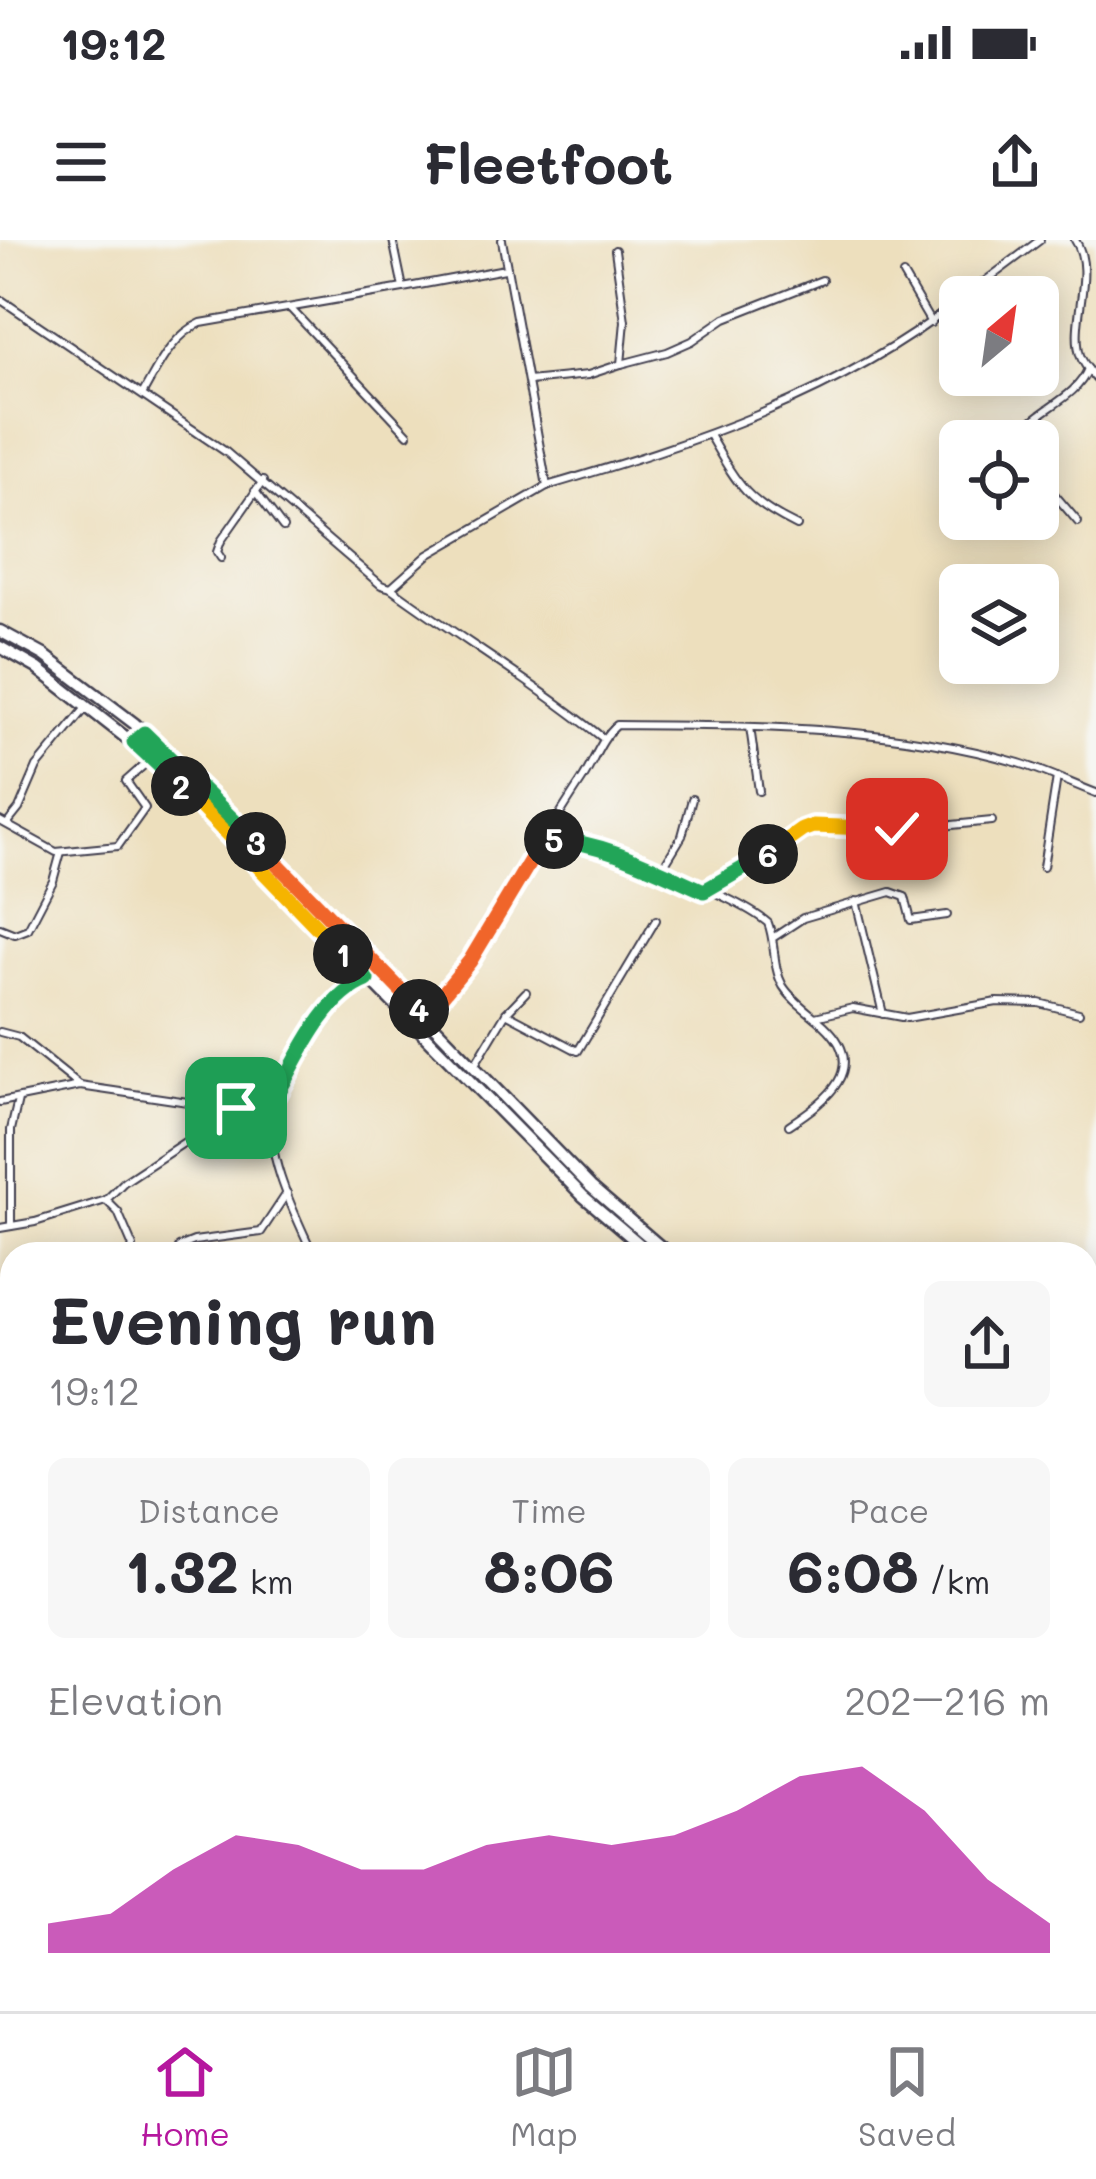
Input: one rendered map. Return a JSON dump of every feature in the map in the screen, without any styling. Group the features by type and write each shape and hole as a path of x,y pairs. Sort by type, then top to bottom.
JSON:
{"main road":[{"path":"0,631 44,655 139,737 425,1016 591,1187 655,1242"},
{"path":"0,647 139,737 152,758 367,980 583,1196 637,1242"}],"street":[{"path":"393,240 403,288"},
{"path":"502,240 547,487"},
{"path":"989,276 1028,244 1040,240"},
{"path":"1075,240 1082,264 1079,349 1096,379"},
{"path":"616,250 625,321 621,364"},
{"path":"143,393 165,354 191,327 505,269"},
{"path":"903,275 931,323"},
{"path":"528,381 588,375 667,352 725,317 822,280"},
{"path":"0,299 143,393 263,481 381,585 546,692 604,739"},
{"path":"291,309 408,434"},
{"path":"391,588 428,555 547,487 709,435 824,387 939,317"},
{"path":"1036,420 1074,392 1088,369"},
{"path":"709,435 739,487 772,514 797,526"},
{"path":"221,558 217,552 220,541 263,481"},
{"path":"255,491 283,528"},
{"path":"1059,500 1078,522"},
{"path":"88,705 37,767 19,809 3,823 61,852 118,846 145,808 126,781 152,758"},
{"path":"425,1016 470,961 604,739 617,725 873,734 1020,763 1096,793"},
{"path":"750,727 759,791"},
{"path":"1043,867 1057,777"},
{"path":"660,872 682,836 692,799"},
{"path":"704,891 813,826 912,829 992,821"},
{"path":"544,838 575,841 660,872 758,914 768,923 783,986 839,1042 843,1070 825,1101 789,1125"},
{"path":"0,928 15,934 28,929 61,852"},
{"path":"774,937 803,918 891,892 901,893 911,920 947,915"},
{"path":"856,902 883,1014"},
{"path":"506,1013 578,1051 656,920"},
{"path":"308,1242 269,1137 270,1107 325,1014 352,986 367,980"},
{"path":"474,1066 506,1013 526,992"},
{"path":"814,1017 853,1008 907,1018 997,1002 1040,1003 1079,1013"},
{"path":"0,1031 19,1037 80,1086"},
{"path":"0,1102 80,1086 236,1108 270,1107"},
{"path":"11,1226 10,1130 18,1100"},
{"path":"0,1228 106,1200 124,1181 236,1108"},
{"path":"192,1242 261,1232 286,1193"},
{"path":"106,1200 118,1212 131,1242"}],"route":[{"path":"236,1108 270,1107 325,1014 352,986 367,980 230,834 134,742 144,733 425,1016 470,961 544,838 575,841 618,854 704,891 813,826 897,829"}]}
